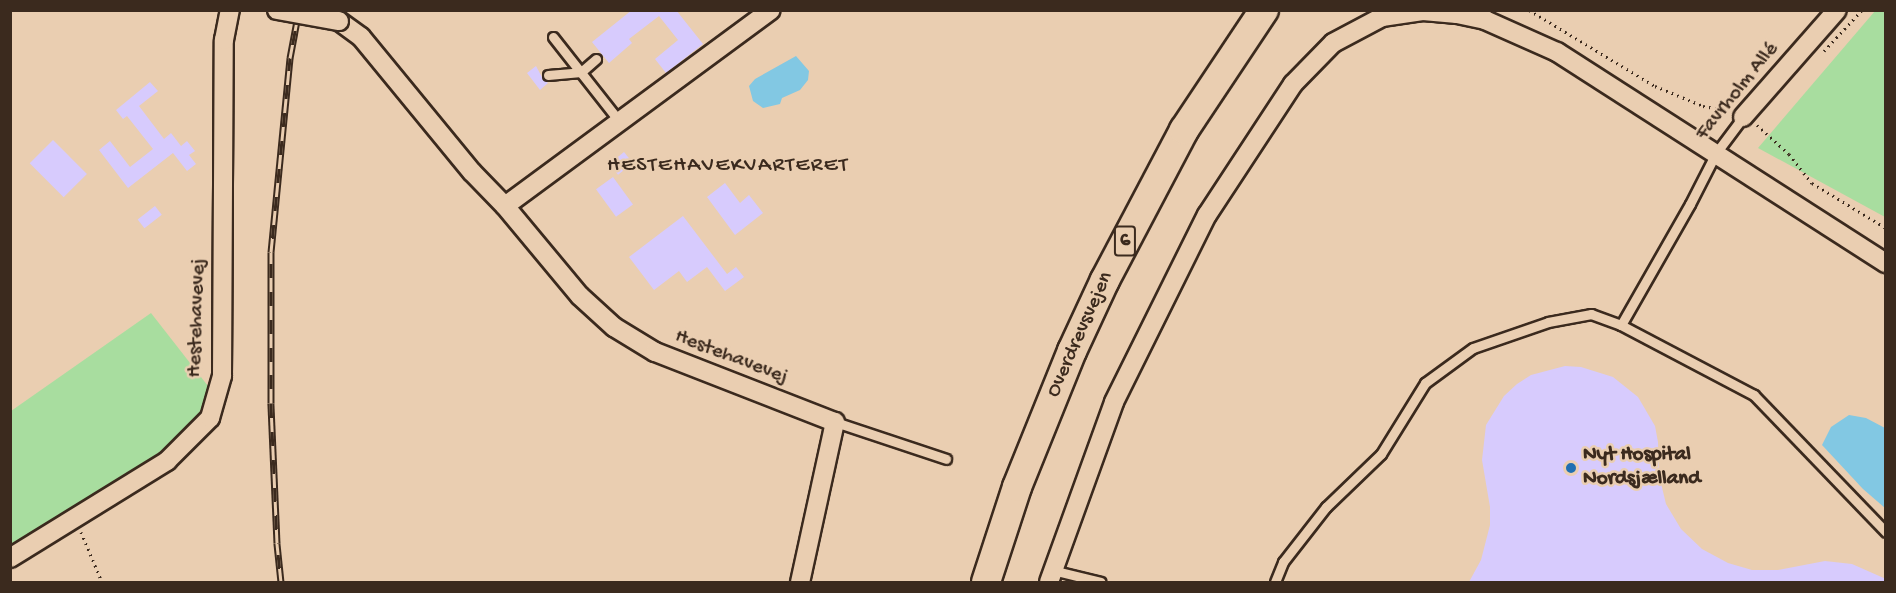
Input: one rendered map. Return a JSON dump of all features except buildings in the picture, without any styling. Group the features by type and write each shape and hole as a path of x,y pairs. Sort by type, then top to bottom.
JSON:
{"main road":[{"name":"Overdrevsvejen","path":"986,582 1021,477 1072,351 1105,280 1184,130 1264,10"}],"street":[{"name":"Hestehavevej","path":"10,558 167,461 210,418 222,376 224,40 230,10"},
{"name":"Hestehavevej","path":"277,10 339,21 361,37 472,172 505,206 580,296 615,327 655,352 836,422"},
{"path":"505,206 771,10"},
{"name":"Favrholm Allé","path":"1743,117 1837,10"},
{"path":"1050,576 1114,402 1207,215 1293,84 1333,43 1382,17 1412,13 1457,14 1485,20 1557,52 1886,263"},
{"path":"800,582 836,422"}],"lane":[{"path":"553,37 620,122"},
{"path":"548,75 581,72 596,59"},
{"name":"Favrholm Allé","path":"1621,325 1716,153 1743,117"},
{"path":"1275,582 1283,562 1326,507 1381,454 1425,383 1473,348 1548,322 1591,314 1621,325 1755,394 1886,532"},
{"path":"836,422 946,459"},
{"path":"1050,576 1101,582"}],"path":[{"path":"1529,10 1655,86 1703,106 1729,111 1743,117 1764,130 1789,154 1812,183 1886,228"},
{"path":"76,519 102,582"}],"green space":[{"path":"1875,11 1885,11 1885,217 1758,148"},
{"path":"151,313 215,395 182,435 92,503 11,553 11,411"}],"water":[{"path":"796,56 809,71 808,80 800,90 782,98 780,104 763,108 753,101 749,86 755,79"},
{"path":"1849,415 1866,418 1885,428 1885,508 1863,489 1822,445 1831,427"}],"railway":[{"path":"281,582 277,543 271,403 271,252 290,58 299,10"}],"place":[{"name":"Nyt Hospital Nordsjælland","path":"1571,468"}],"district":[{"name":"HESTEHAVEKVARTERET","path":"728,167"}]}
